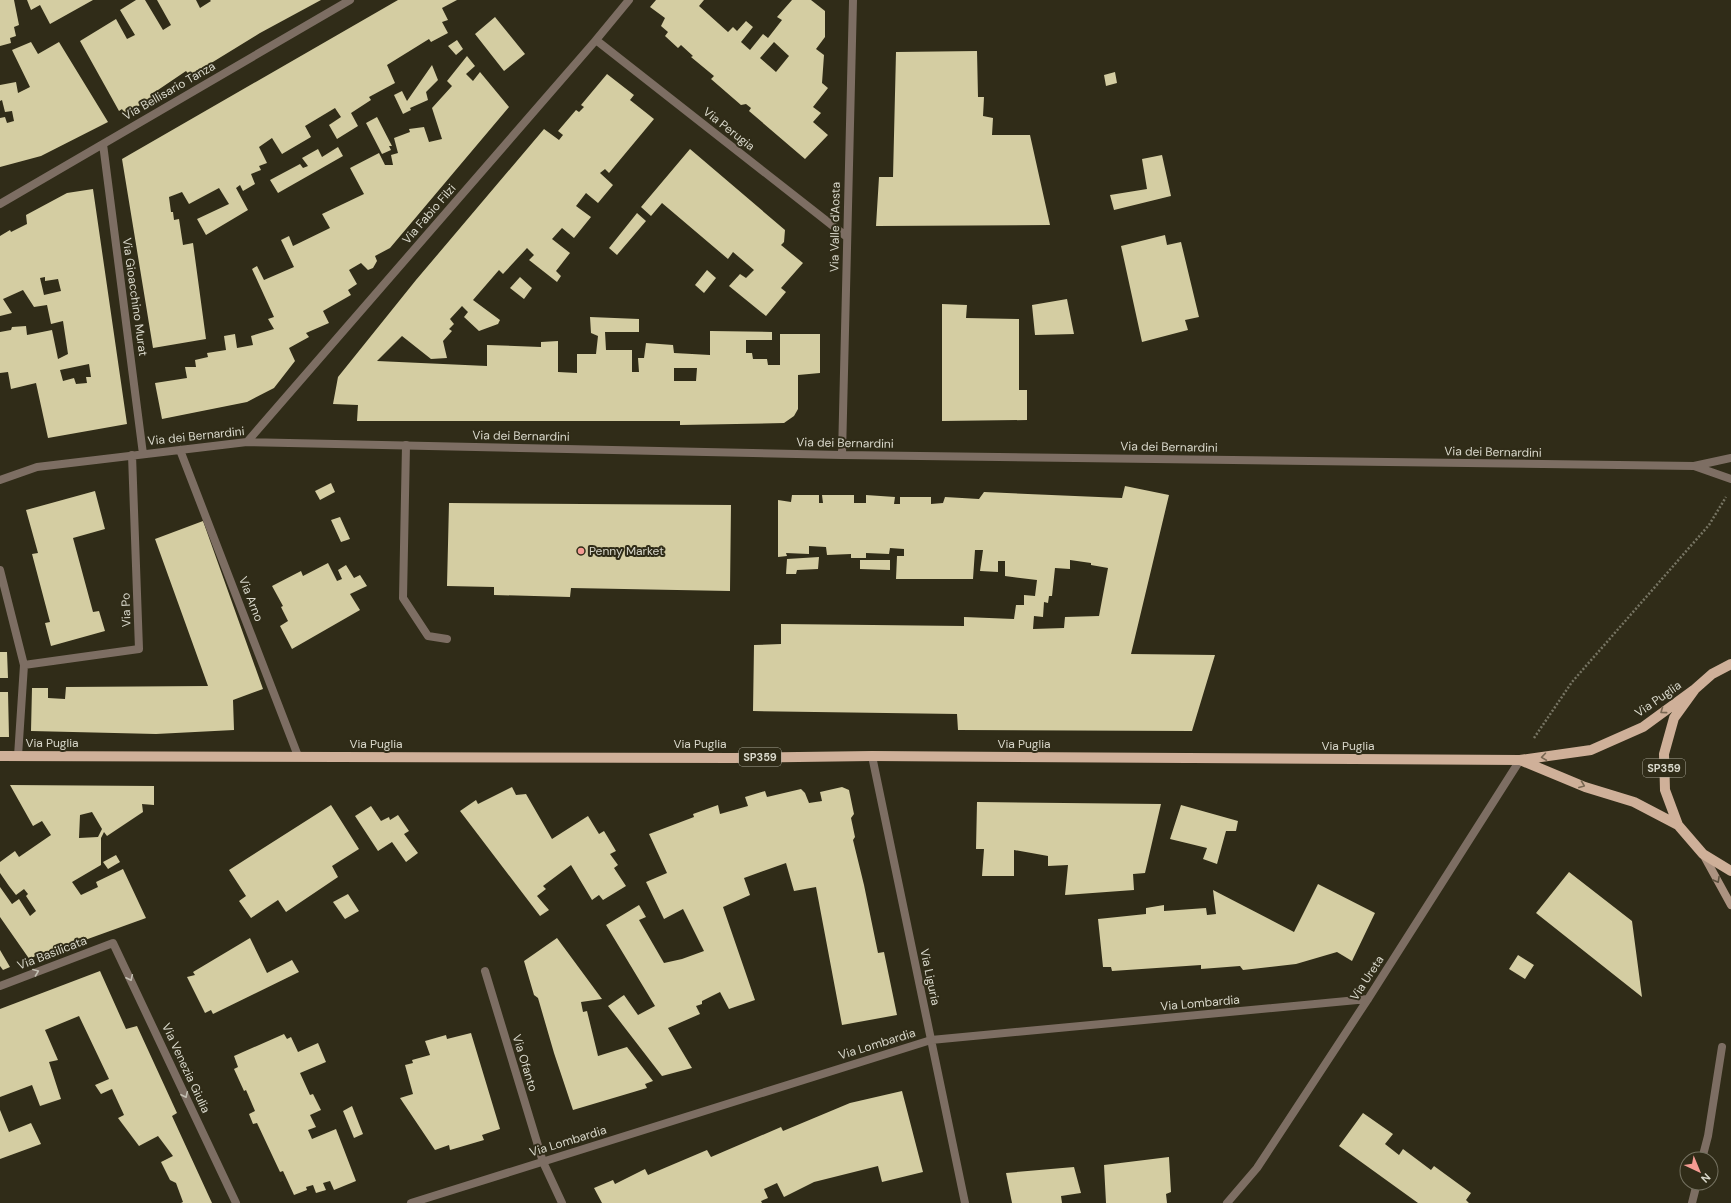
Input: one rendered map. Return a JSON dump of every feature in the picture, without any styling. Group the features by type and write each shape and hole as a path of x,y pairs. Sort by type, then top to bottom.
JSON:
{"main road":[{"name":"SP359","path":"1731,664 1712,674 1695,689 1674,718 1664,754 1665,790 1678,825 1703,854 1731,872"},
{"name":"Via Puglia","path":"0,756 734,758 872,756 1520,760 1591,750 1643,727 1695,689"},
{"name":"Via Puglia","path":"1520,760 1585,787 1634,802 1678,825"},
{"path":"1703,854 1731,905"}],"street":[{"name":"Via Bellisario Tanza","path":"0,204 350,0"},
{"name":"Via Fabio Filzi","path":"247,442 629,0"},
{"name":"Via Valle d'Aosta","path":"842,455 853,0"},
{"name":"Via Perugia","path":"596,40 847,237"},
{"name":"Via Gioacchino Murat","path":"102,144 143,454"},
{"name":"Via dei Bernardini","path":"0,480 37,466 247,442 842,455 1694,466 1731,458"},
{"path":"406,445 403,598 428,636 447,639"},
{"name":"Via Arno","path":"180,450 298,756"},
{"name":"Via Po","path":"24,665 139,648 132,455"},
{"name":"Via dei Bernardini","path":"1694,466 1731,479"},
{"path":"0,570 24,665 18,756"},
{"name":"Via Liguria","path":"872,756 965,1203"},
{"name":"Via Ureta","path":"1228,1203 1257,1168 1368,999 1520,760"},
{"name":"Via Basilicata","path":"0,986 113,943"},
{"name":"Via Venezia Giulia","path":"113,943 236,1203"},
{"name":"Via Ofanto","path":"485,971 543,1162 562,1203"},
{"name":"Via Lombardia","path":"411,1203 931,1040 1368,999"},
{"path":"1704,1151 1708,1136 1722,1047"},
{"path":"1692,1203 1695,1191"}],"path":[{"path":"1520,760 1572,682 1709,525 1727,495"}],"building":[{"path":"0,0 14,0 19,25 14,27 16,36 10,38 11,43 0,46"},
{"path":"27,0 93,0 50,24 40,5 31,10"},
{"path":"136,0 145,0 163,30 171,25 157,0 196,0 200,8 211,1 210,0 321,0 260,33 190,76 186,71 155,92 157,95 125,114 122,109 119,111 80,41 116,19 127,39 135,35 120,10"},
{"path":"398,0 457,0 442,8 448,20 442,22 448,33 431,42 429,39 387,65 395,83 369,97 371,100 351,113 358,126 337,139 329,125 341,117 335,108 305,126 311,137 282,154 272,138 259,147 267,163 259,166 261,170 251,174 255,184 243,191 240,185 236,188 248,210 206,235 197,219 229,204 219,188 189,204 182,192 169,197 171,212 173,212 174,220 179,219 183,245 193,243 206,339 153,348 122,159"},
{"path":"656,0 704,0 699,6 728,32 733,27 737,31 746,21 753,27 741,42 750,50 763,34 768,38 782,20 777,17 792,0 811,0 825,11 825,37 816,49 824,55 822,83 828,88 813,107 821,113 813,122 828,135 805,159 749,111 751,108 746,104 741,105 711,79 714,76 691,57 693,56 681,45 678,48 665,36 668,32 661,26 665,18 650,7","holes":["774,42 789,56 776,72 760,58"]},
{"path":"495,17 525,54 504,71 475,34"},
{"path":"457,40 463,49 456,55 448,46"},
{"path":"31,42 38,54 59,42 108,122 41,156 0,167 0,118 5,117 7,123 14,121 12,111 5,112 2,100 0,101 0,85 16,82 18,93 30,87 12,50"},
{"path":"977,51 978,97 984,97 983,116 993,118 992,135 1030,135 1050,225 876,226 879,177 893,177 896,52"},
{"path":"467,56 475,66 466,74 473,81 480,72 509,107 390,248 375,256 377,261 373,268 368,270 361,263 349,270 357,284 348,290 351,295 323,311 329,323 306,333 309,337 289,348 295,361 274,388 247,402 162,419 155,383 187,378 185,367 196,367 195,360 208,357 207,353 226,350 224,336 235,334 237,348 253,345 251,336 274,329 268,319 274,317 252,269 257,266 264,280 294,267 281,240 289,236 293,246 330,228 322,214 364,194 350,168 379,153 385,165 393,165 391,155 398,153 394,138 410,132 409,129 424,127 429,142 442,139 432,108 452,86 447,81"},
{"path":"432,65 438,80 426,92 428,100 410,108 411,110 403,114 394,95 402,91 407,101"},
{"path":"1115,72 1117,83 1106,86 1104,75"},
{"path":"607,74 634,95 630,100 654,119 609,173 605,169 600,173 613,185 598,203 586,193 576,206 591,217 574,238 562,228 552,239 570,253 556,271 561,276 557,282 529,260 534,255 527,248 503,274 499,270 473,300 500,320 498,324 479,331 464,317 468,312 462,306 450,319 454,324 449,329 452,331 443,341 447,358 431,359 402,336 377,361 487,366 487,345 541,347 541,342 558,341 558,372 577,373 577,354 596,354 598,336 591,333 590,317 639,319 639,332 605,332 606,350 632,350 632,372 639,372 638,358 644,358 646,343 673,345 674,353 710,355 710,331 772,332 772,340 746,340 746,353 752,353 753,359 767,359 768,365 780,365 780,334 820,334 820,373 798,375 798,409 794,416 784,423 680,425 680,421 357,421 358,405 333,404 338,377 416,280 544,129 559,140 563,135 558,131 576,110 579,112 584,107 581,105","holes":["674,368 697,368 696,381 674,381"]},
{"path":"377,117 392,146 389,146 391,150 382,154 366,123"},
{"path":"338,147 343,156 278,193 270,180 300,164 303,168 308,166 302,158 318,149 322,157"},
{"path":"690,149 785,230 784,242 781,245 803,263 781,288 786,292 766,316 729,286 740,274 746,278 754,270 733,252 728,259 662,203 651,216 641,207"},
{"path":"1162,155 1171,196 1114,210 1110,195 1147,189 1142,159"},
{"path":"93,189 127,424 48,438 36,383 11,389 8,372 0,373 0,332 11,330 12,327 26,326 27,335 52,330 58,359 68,354 63,321 51,324 47,305 34,307 23,290 3,299 12,313 0,316 0,236 10,230 11,232 27,224 26,215 67,193","holes":["45,277 45,281 58,279 61,291 44,295 40,278","89,364 91,377 86,377 87,383 76,384 74,378 63,381 60,370"]},
{"path":"637,213 646,221 617,255 609,248"},
{"path":"1165,235 1167,245 1181,242 1199,317 1185,320 1188,330 1142,342 1121,246"},
{"path":"707,270 716,278 704,293 695,285"},
{"path":"520,277 532,288 524,299 510,288"},
{"path":"1067,299 1074,334 1035,335 1032,305"},
{"path":"942,304 967,305 966,318 1019,319 1019,390 1027,390 1027,420 942,421"},
{"path":"331,483 335,492 320,500 315,491"},
{"path":"1125,486 1169,495 1131,654 1215,655 1192,731 958,730 957,714 753,711 754,645 781,644 781,624 964,626 964,617 1014,619 1016,605 1024,605 1024,595 1035,596 1037,580 1005,576 1005,561 998,561 998,572 980,571 983,550 975,550 973,579 896,579 897,556 904,556 904,549 890,548 889,554 866,553 866,558 851,558 851,554 827,555 826,547 809,546 809,554 786,553 787,556 778,557 778,500 791,502 792,495 819,495 819,503 823,503 822,495 854,495 854,503 866,503 866,495 895,497 894,504 900,504 900,497 931,497 931,504 943,503 945,497 979,499 984,492 1122,498","holes":["1070,560 1091,563 1091,565 1108,568 1099,616 1065,617 1064,628 1033,629 1034,616 1043,617 1044,602 1048,603 1049,596 1052,596 1055,568 1070,569"]},
{"path":"95,491 105,529 73,538 93,612 99,611 105,631 51,646 45,623 50,622 32,554 38,553 26,510"},
{"path":"449,503 731,505 730,591 571,588 570,597 494,595 494,587 447,586"},
{"path":"340,517 350,539 341,542 331,520"},
{"path":"203,521 263,689 233,700 234,730 156,734 31,731 32,688 48,688 48,698 65,699 66,687 208,686 155,539"},
{"path":"819,557 818,569 797,570 796,574 786,574 787,559"},
{"path":"860,560 890,560 890,570 860,569"},
{"path":"328,563 337,581 342,579 338,570 346,565 354,578 360,575 367,586 350,594 360,610 292,649 280,626 288,621 281,607 283,606 272,586 301,571 303,576"},
{"path":"0,652 7,652 8,678 0,678"},
{"path":"0,692 8,692 9,737 0,737"},
{"path":"10,785 154,786 154,805 142,804 143,812 107,836 104,832 101,838 101,865 72,882 81,895 98,887 96,882 123,869 146,918 60,949 49,955 46,951 38,958 35,956 30,960 0,917 0,887 12,904 19,899 30,916 36,911 26,896 28,894 24,889 16,895 9,886 0,873 0,862 15,851 19,857 51,835 42,821 33,826","holes":["92,812 102,829 98,837 79,838 80,815"]},
{"path":"512,787 516,795 526,794 552,839 588,816 599,834 604,831 616,851 610,854 618,865 614,868 626,886 603,900 599,895 592,900 571,865 543,886 546,889 537,896 549,910 540,916 460,811 476,800 478,804"},
{"path":"842,787 849,790 854,814 851,818 855,837 853,840 878,953 884,952 897,1015 842,1025 816,887 794,891 786,863 744,878 750,895 723,907 755,1000 729,1009 720,992 702,1001 702,1004 696,1006 700,1014 668,1028 692,1068 662,1076 608,1006 624,995 638,1015 655,1006 606,925 639,905 646,917 639,920 664,963 682,959 704,951 683,909 664,919 646,882 667,873 649,834 694,817 693,814 718,805 720,814 748,806 745,797 765,791 767,797 801,789 805,793 809,803 822,801 820,792"},
{"path":"977,802 1161,804 1145,873 1133,874 1134,890 1065,895 1068,865 1048,866 1048,856 1014,850 1014,876 982,876 984,849 976,849"},
{"path":"331,805 359,849 332,866 338,877 286,912 278,900 251,918 239,901 246,896 229,870"},
{"path":"1181,805 1238,821 1236,831 1226,831 1217,864 1203,859 1207,848 1170,839"},
{"path":"371,806 381,821 389,817 390,820 398,815 409,831 404,834 418,853 406,862 392,842 378,851 355,816"},
{"path":"116,855 120,862 108,869 103,862"},
{"path":"1569,872 1632,921 1642,997 1536,913"},
{"path":"1318,884 1375,913 1352,961 1337,952 1296,964 1243,970 1240,966 1201,969 1201,965 1112,971 1111,967 1103,967 1098,919 1146,914 1146,908 1164,905 1164,911 1206,908 1207,915 1216,914 1213,890 1294,932"},
{"path":"348,894 359,911 345,919 333,902"},
{"path":"250,938 267,973 292,960 299,972 213,1014 211,1010 205,1013 187,977 195,975 193,972"},
{"path":"557,938 602,999 581,1002 583,1012 587,1011 598,1056 627,1047 653,1081 645,1084 647,1088 573,1110 538,998 534,995 524,961"},
{"path":"0,950 10,967 3,970 0,966"},
{"path":"1518,955 1534,965 1525,979 1509,969"},
{"path":"100,971 126,1029 137,1026 177,1113 172,1116 212,1203 181,1203 183,1202 176,1183 170,1180 161,1162 173,1156 158,1136 139,1146 118,1118 124,1115 112,1089 101,1094 95,1085 109,1079 79,1016 45,1030 58,1060 49,1062 61,1099 40,1106 32,1085 0,1097 0,1009"},
{"path":"471,1033 500,1129 482,1135 484,1140 450,1150 449,1145 435,1150 400,1098 413,1094 405,1065 413,1063 412,1060 430,1055 425,1041 446,1035 447,1039"},
{"path":"284,1034 287,1039 291,1037 298,1052 318,1043 326,1062 300,1073 310,1095 313,1094 321,1110 310,1115 316,1127 308,1130 312,1139 336,1129 356,1181 334,1190 330,1181 323,1183 326,1190 316,1193 313,1185 306,1187 307,1190 294,1195 283,1171 280,1172 257,1123 253,1124 249,1114 255,1111 246,1090 244,1091 234,1069 238,1067 234,1056"},
{"path":"902,1091 923,1172 882,1182 878,1166 814,1182 784,1197 777,1183 764,1189 768,1198 761,1201 762,1203 602,1203 594,1188 613,1180 615,1184 645,1169 648,1175 707,1150 711,1157 781,1127 783,1131 850,1103"},
{"path":"352,1106 363,1134 354,1138 343,1111"},
{"path":"0,1110 9,1132 31,1123 41,1144 0,1159"},
{"path":"1363,1113 1393,1134 1385,1144 1399,1155 1403,1149 1431,1170 1434,1166 1471,1193 1466,1200 1469,1203 1418,1203 1339,1146"},
{"path":"1169,1157 1171,1192 1166,1194 1167,1203 1106,1203 1104,1165"},
{"path":"1074,1167 1081,1193 1061,1196 1062,1203 1012,1203 1006,1173"}],"place":[{"name":"Penny Market","path":"581,551"}]}
